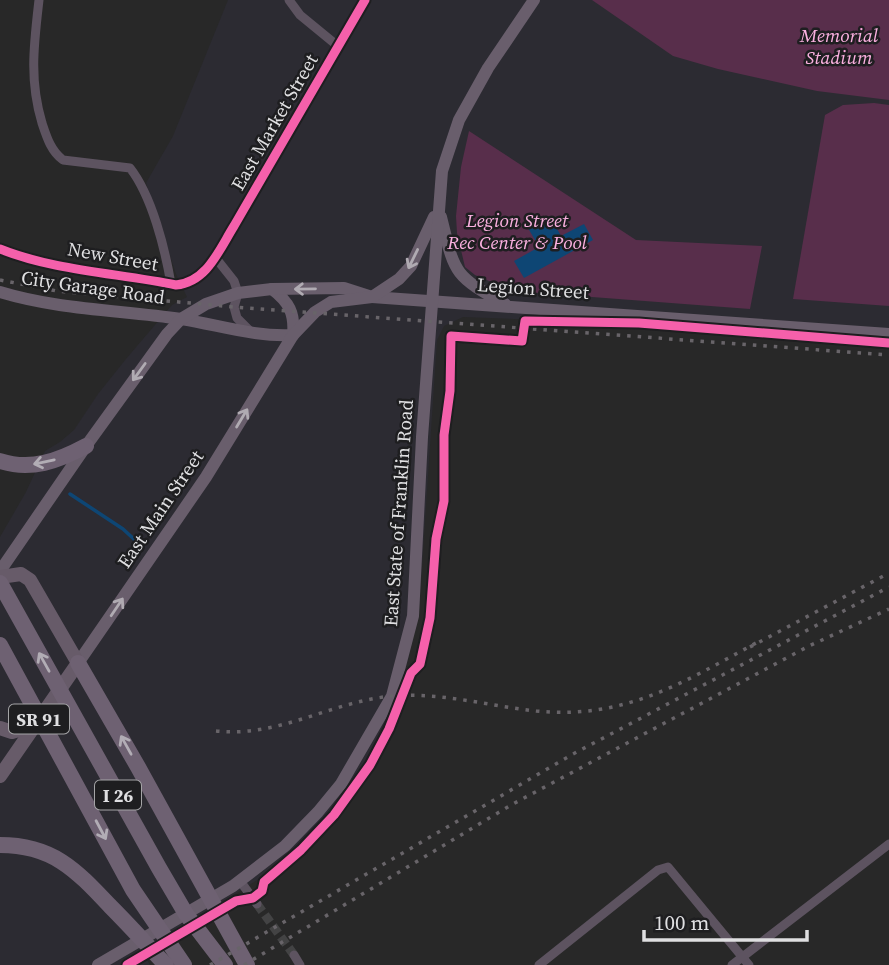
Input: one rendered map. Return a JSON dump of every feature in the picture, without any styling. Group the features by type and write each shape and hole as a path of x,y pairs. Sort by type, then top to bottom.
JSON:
{"highway":[{"path":"0,461 25,466 42,464 86,446"},
{"name":"I 26","path":"0,583 186,914 225,965"},
{"name":"I 26","path":"0,645 133,890 184,965"},
{"path":"78,663 247,965"},
{"path":"0,845 28,847 59,859 89,883 166,965"}],"main road":[{"path":"432,300 442,171 459,120 488,68 534,0"},
{"path":"372,297 406,272 438,207"},
{"path":"438,207 457,272 476,288 509,306"},
{"name":"Legion Street","path":"181,319 206,304 238,293 272,289 344,288 372,297 889,334"},
{"path":"252,334 293,335 294,321 291,310 284,299 272,289"},
{"name":"City Garage Road","path":"0,292 27,300 181,319 252,334"},
{"name":"East Main Street","path":"0,776 206,477 293,335 315,312 331,302 372,297"},
{"name":"East State of Franklin Road","path":"97,965 240,881 285,846 330,798 396,685 413,616 432,300"},
{"name":"SR 91","path":"0,571 86,446 167,334 181,319"},
{"path":"0,577 21,574 30,580 78,663"},
{"path":"0,727 12,732 35,725"}],"street":[{"path":"39,0 32,58 35,99 46,136 55,154 63,160 130,168 139,179 147,200 162,244 171,284"},
{"path":"289,0 300,15 339,47"},
{"name":"East Market Street","path":"214,259 365,0"},
{"name":"New Street","path":"0,249 72,268 171,284 187,284 200,277 214,259"},
{"path":"214,259 234,281 238,293 234,307 237,318 252,334"},
{"path":"732,965 887,850"},
{"path":"539,965 658,870 668,867 749,965"},
{"path":"240,881 257,904"},
{"path":"294,955 300,965"}],"shaded area":[{"path":"228,0 889,0 889,343 689,326 490,318 463,317 444,326 437,340 419,612 407,664 386,720 356,781 315,833 278,867 143,952 150,965 0,965 0,537 26,492 45,451 74,430 126,359 172,305 187,297 176,274 146,183 173,136"}],"green space":[{"name":"Memorial Stadium","path":"592,0 889,0 889,100 817,91 673,56"},
{"path":"843,105 889,105 889,306 793,299 825,115"},
{"name":"Legion Street Rec Center & Pool","path":"469,131 636,240 762,246 750,309 513,291 475,275 465,267 456,216 461,167"}],"water":[{"path":"550,216 561,236 584,224 593,240 524,278 514,261 539,247 528,228"}],"waterway":[{"path":"70,494 123,529 136,541"}],"tunnel":[{"path":"257,904 294,955"}],"railway":[{"path":"0,280 57,291 234,307 889,355"},
{"path":"750,647 889,573"},
{"path":"210,965 573,754 889,587"},
{"path":"244,965 511,805 809,646 889,609"},
{"path":"216,731 262,729 370,699 411,695 536,711 597,710 651,695 703,672 756,643"}],"cycle path":[{"path":"0,249 65,267 176,285 196,278 217,254 365,0"},
{"path":"127,965 236,901 253,898 262,891 264,882 301,850 334,815 370,765 389,729 411,673 420,664 430,618 436,539 444,501 444,435 450,391 451,336 522,341 525,321 639,323 889,343"}]}
